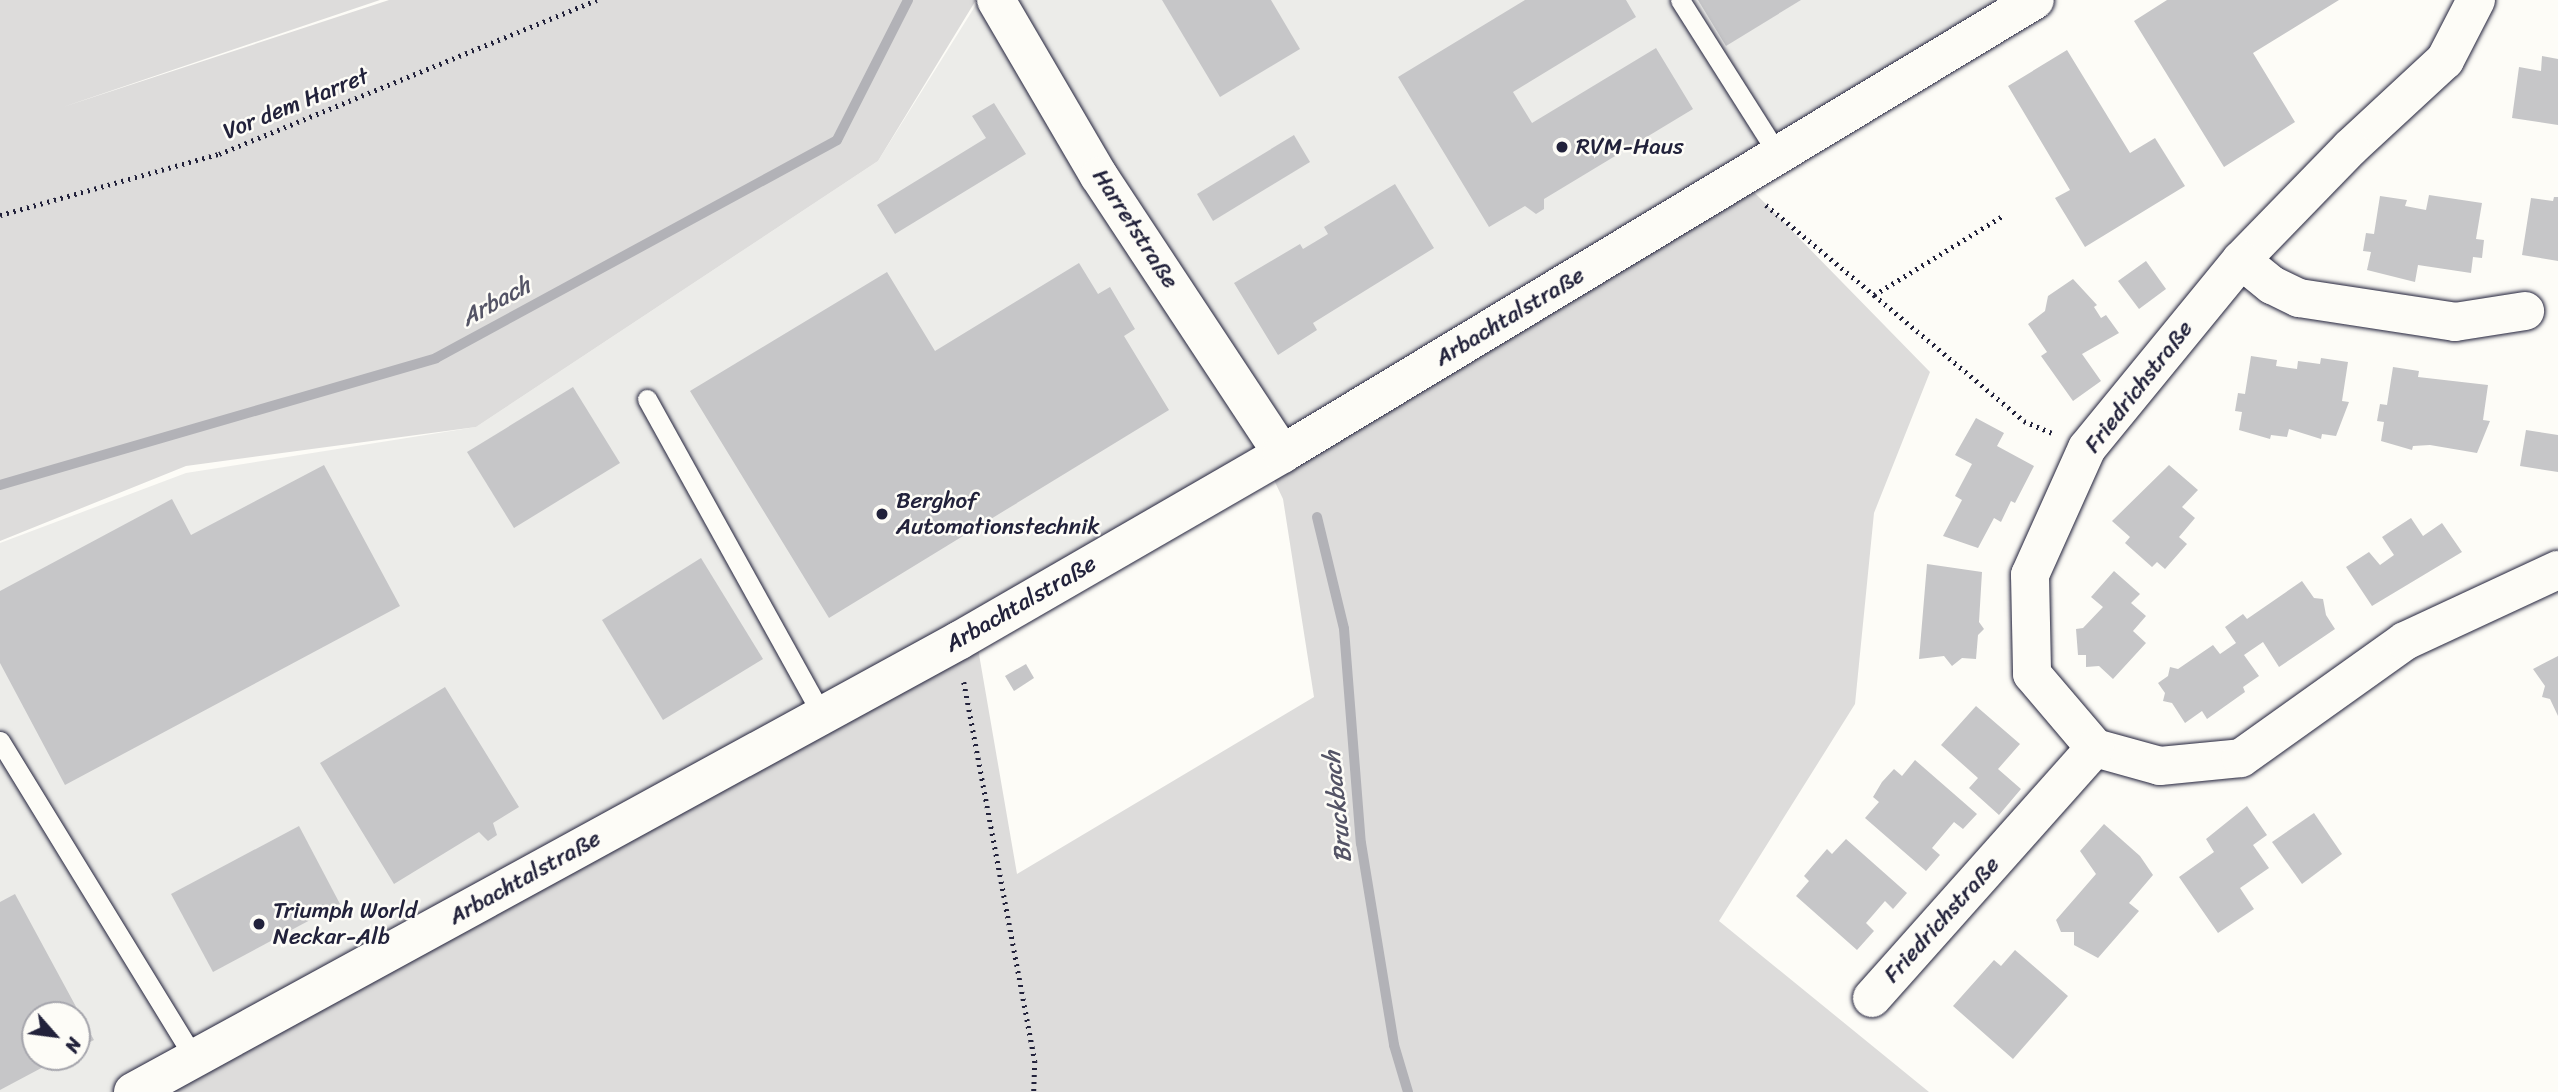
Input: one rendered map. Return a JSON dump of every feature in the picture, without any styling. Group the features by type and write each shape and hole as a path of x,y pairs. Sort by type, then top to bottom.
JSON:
{"street":[{"name":"Harretstraße","path":"996,0 1099,176 1282,454"},
{"name":"Arbachtalstraße","path":"134,1092 960,640 1282,454 2035,0"},
{"name":"Friedrichstraße","path":"1872,998 2095,748 2032,674 2030,575 2087,448 2241,260 2350,148 2445,60 2476,0"},
{"path":"2241,260 2272,285 2299,298 2455,322 2525,311"},
{"path":"2095,748 2160,766 2241,758 2405,641 2558,570"}],"lane":[{"path":"1680,0 1779,156"},
{"path":"647,399 823,716"},
{"path":"0,741 194,1058"}],"path":[{"name":"Vor dem Harret","path":"0,215 219,154 597,0"},
{"path":"1741,179 1784,223 2024,421"},
{"path":"1874,295 2004,215"},
{"path":"960,640 967,703 1035,1061 1034,1092"}],"shaded area":[{"path":"0,0 380,0 63,107 389,0 976,0 878,161 476,427 186,466 0,541"},
{"path":"979,0 2055,0 1753,191 133,1092 0,1092 0,543 186,473 476,427 878,161"},
{"path":"1753,191 1930,372 1874,513 1855,704 1719,921 1929,1092 133,1092 975,631 1017,874 1314,697 1283,499 1266,463"}],"building":[{"path":"1162,0 1271,0 1300,49 1220,97"},
{"path":"1525,0 1626,0 1636,17 1513,92 1532,123 1656,48 1693,109 1544,199 1544,209 1536,214 1525,206 1489,227 1398,77"},
{"path":"1698,0 1801,0 1726,46"},
{"path":"2167,0 2339,0 2253,53 2295,122 2224,167 2134,21"},
{"path":"2067,50 2130,153 2155,138 2185,186 2085,247 2055,198 2070,190 2008,86"},
{"path":"2542,56 2558,59 2558,125 2512,118 2519,67 2541,71"},
{"path":"994,103 1026,154 895,234 877,205 986,138 972,116"},
{"path":"1294,135 1310,162 1213,221 1197,194"},
{"path":"1395,184 1434,248 1313,323 1317,330 1278,355 1234,283 1300,244 1303,249 1328,234 1324,227"},
{"path":"2429,195 2482,203 2476,239 2484,240 2482,258 2473,257 2471,273 2418,265 2415,282 2367,270 2371,252 2363,251 2366,233 2374,234 2380,196 2407,200 2405,206 2426,210"},
{"path":"2554,197 2558,197 2558,261 2522,255 2531,198 2553,201"},
{"path":"2146,261 2166,289 2139,309 2118,281"},
{"name":"Berghof Automationstechnik","path":"1079,263 1098,294 1110,287 1135,329 1124,336 1169,410 829,618 690,391 887,272 935,351"},
{"path":"2073,279 2097,305 2094,307 2101,318 2106,315 2119,333 2082,354 2101,381 2073,401 2041,356 2047,352 2028,324 2045,311 2048,296"},
{"path":"2251,356 2277,360 2276,366 2297,369 2298,361 2320,364 2321,358 2348,362 2342,401 2349,402 2336,436 2322,434 2321,439 2289,429 2287,437 2271,435 2270,439 2239,430 2242,412 2235,411 2238,393 2245,394"},
{"path":"2393,367 2419,371 2418,377 2488,385 2483,420 2490,421 2477,453 2430,445 2413,446 2412,450 2381,441 2384,422 2377,421 2380,404 2387,405"},
{"path":"573,387 620,463 514,528 467,452"},
{"path":"1976,418 2004,433 1997,446 2034,466 2015,503 2011,501 2001,522 1994,518 1978,548 1943,536 1962,500 1955,496 1972,464 1955,455"},
{"path":"2526,430 2558,435 2558,472 2520,466"},
{"path":"324,465 400,606 65,785 0,663 0,591 172,499 191,535"},
{"path":"2169,465 2198,490 2182,507 2195,518 2179,537 2187,544 2165,569 2157,562 2152,567 2125,543 2130,537 2112,521"},
{"path":"2411,518 2423,536 2442,523 2462,552 2372,606 2346,567 2369,552 2380,565 2394,555 2382,537"},
{"path":"701,558 763,659 663,720 602,620"},
{"path":"1927,564 1982,572 1979,622 1984,629 1978,635 1976,659 1962,658 1952,666 1944,656 1919,659"},
{"path":"2114,571 2140,594 2131,603 2146,616 2133,631 2146,643 2113,679 2099,666 2086,667 2086,655 2078,655 2076,629 2083,628 2103,607 2091,597"},
{"path":"2302,581 2314,598 2323,599 2326,615 2335,629 2279,667 2263,642 2244,655 2259,676 2243,687 2245,692 2207,719 2202,711 2185,723 2172,703 2163,701 2165,693 2158,683 2168,676 2170,667 2178,669 2213,645 2220,654 2236,643 2225,627 2243,614 2247,619"},
{"path":"2558,656 2558,716 2550,699 2542,697 2545,686 2533,669"},
{"path":"1026,664 1034,678 1014,691 1005,676"},
{"path":"445,687 519,807 493,823 497,835 488,841 479,832 394,884 320,763"},
{"path":"1976,706 2020,744 1998,769 2021,789 1999,815 1969,788 1978,778 1941,745"},
{"path":"1915,760 1977,814 1963,829 1954,822 1932,848 1940,855 1926,871 1865,818 1879,802 1873,797 1882,782 1894,769 1902,776"},
{"path":"2247,806 2267,835 2253,845 2269,868 2240,888 2254,909 2218,933 2179,877 2214,852 2206,839"},
{"path":"2314,813 2342,854 2302,884 2272,842"},
{"path":"2104,824 2140,856 2153,875 2129,903 2139,911 2098,958 2074,945 2074,932 2061,932 2056,920 2096,874 2080,851"},
{"path":"299,826 340,904 213,972 171,894"},
{"path":"1846,839 1907,893 1893,909 1885,901 1866,923 1874,931 1857,950 1796,896 1809,881 1804,876 1827,849 1832,854"},
{"path":"15,894 73,1001 21,1001 21,1071 36,1071 0,1090 0,902"},
{"path":"2015,950 2068,996 2013,1059 1953,1006 1994,960 2001,966"}],"waterway":[{"name":"Arbach","path":"0,485 436,358 837,140 908,0"},
{"name":"Bruckbach","path":"1317,517 1344,629 1361,843 1394,1045 1408,1092"}],"place":[{"name":"RVM-Haus","path":"1562,147"},
{"name":"Berghof Automationstechnik","path":"882,514"},
{"name":"Triumph World Neckar-Alb","path":"259,924"}]}
